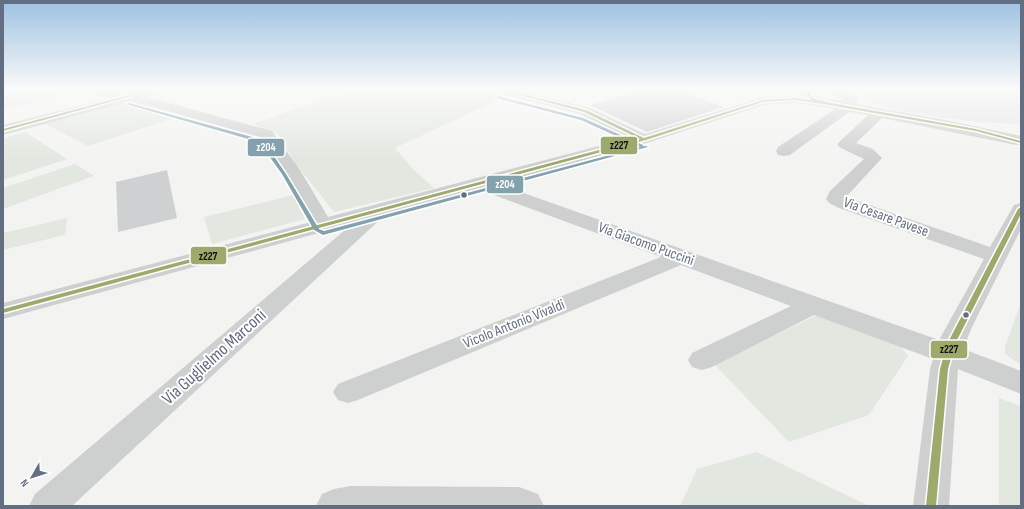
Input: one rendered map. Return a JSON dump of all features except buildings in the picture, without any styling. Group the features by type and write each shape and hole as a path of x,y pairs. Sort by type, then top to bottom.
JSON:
{"street":[{"path":"3,130 67,113"},
{"path":"190,113 266,134 291,170 323,225"},
{"path":"589,113 644,139"},
{"path":"3,311 382,208 644,139 717,113"},
{"path":"784,151 830,113"},
{"path":"878,113 976,130 1019,135"},
{"name":"Via Cesare Pavese","path":"878,113 844,144 867,152 874,158 837,195 836,199 846,204 996,256"},
{"path":"888,113 902,117"},
{"name":"Via Giacomo Puccini","path":"478,183 813,306 922,344 1021,383"},
{"name":"Via Guglielmo Marconi","path":"47,506 382,208"},
{"path":"931,506 944,369 948,354 958,327 1021,209"},
{"name":"Vicolo Antonio Vivaldi","path":"348,392 681,257"},
{"path":"702,360 813,306"},
{"path":"334,506 350,503 519,504 526,506"}],"shaded area":[{"path":"82,113 170,113 179,116 88,146 44,123"},
{"path":"285,113 470,113 395,148 413,169 434,188 334,212 295,163 278,134 253,124"},
{"path":"910,113 1021,113 1021,124 977,122"},
{"path":"25,132 67,159 3,180 3,138"},
{"path":"75,164 94,176 3,209 3,188"},
{"path":"293,195 305,219 212,244 204,217"},
{"path":"67,218 65,235 3,250 3,233"},
{"path":"1021,302 1021,365 1005,354 1005,347"},
{"path":"817,315 899,344 908,356 869,415 789,442 714,364"},
{"path":"999,398 1021,406 1021,506 999,506"},
{"path":"757,452 869,506 680,506 697,469"}],"transit line":[{"name":"z227","path":"3,130 67,113"},
{"name":"z204","path":"159,113 261,141 284,174 317,230 323,233 646,147"},
{"name":"z204","path":"558,113 582,119 641,146"},
{"name":"z227","path":"589,113 644,139"},
{"name":"z227","path":"3,311 644,139 726,113"},
{"name":"z227","path":"879,113 976,130 1021,142"},
{"name":"z227","path":"931,506 944,369 951,344 1021,209"}]}
